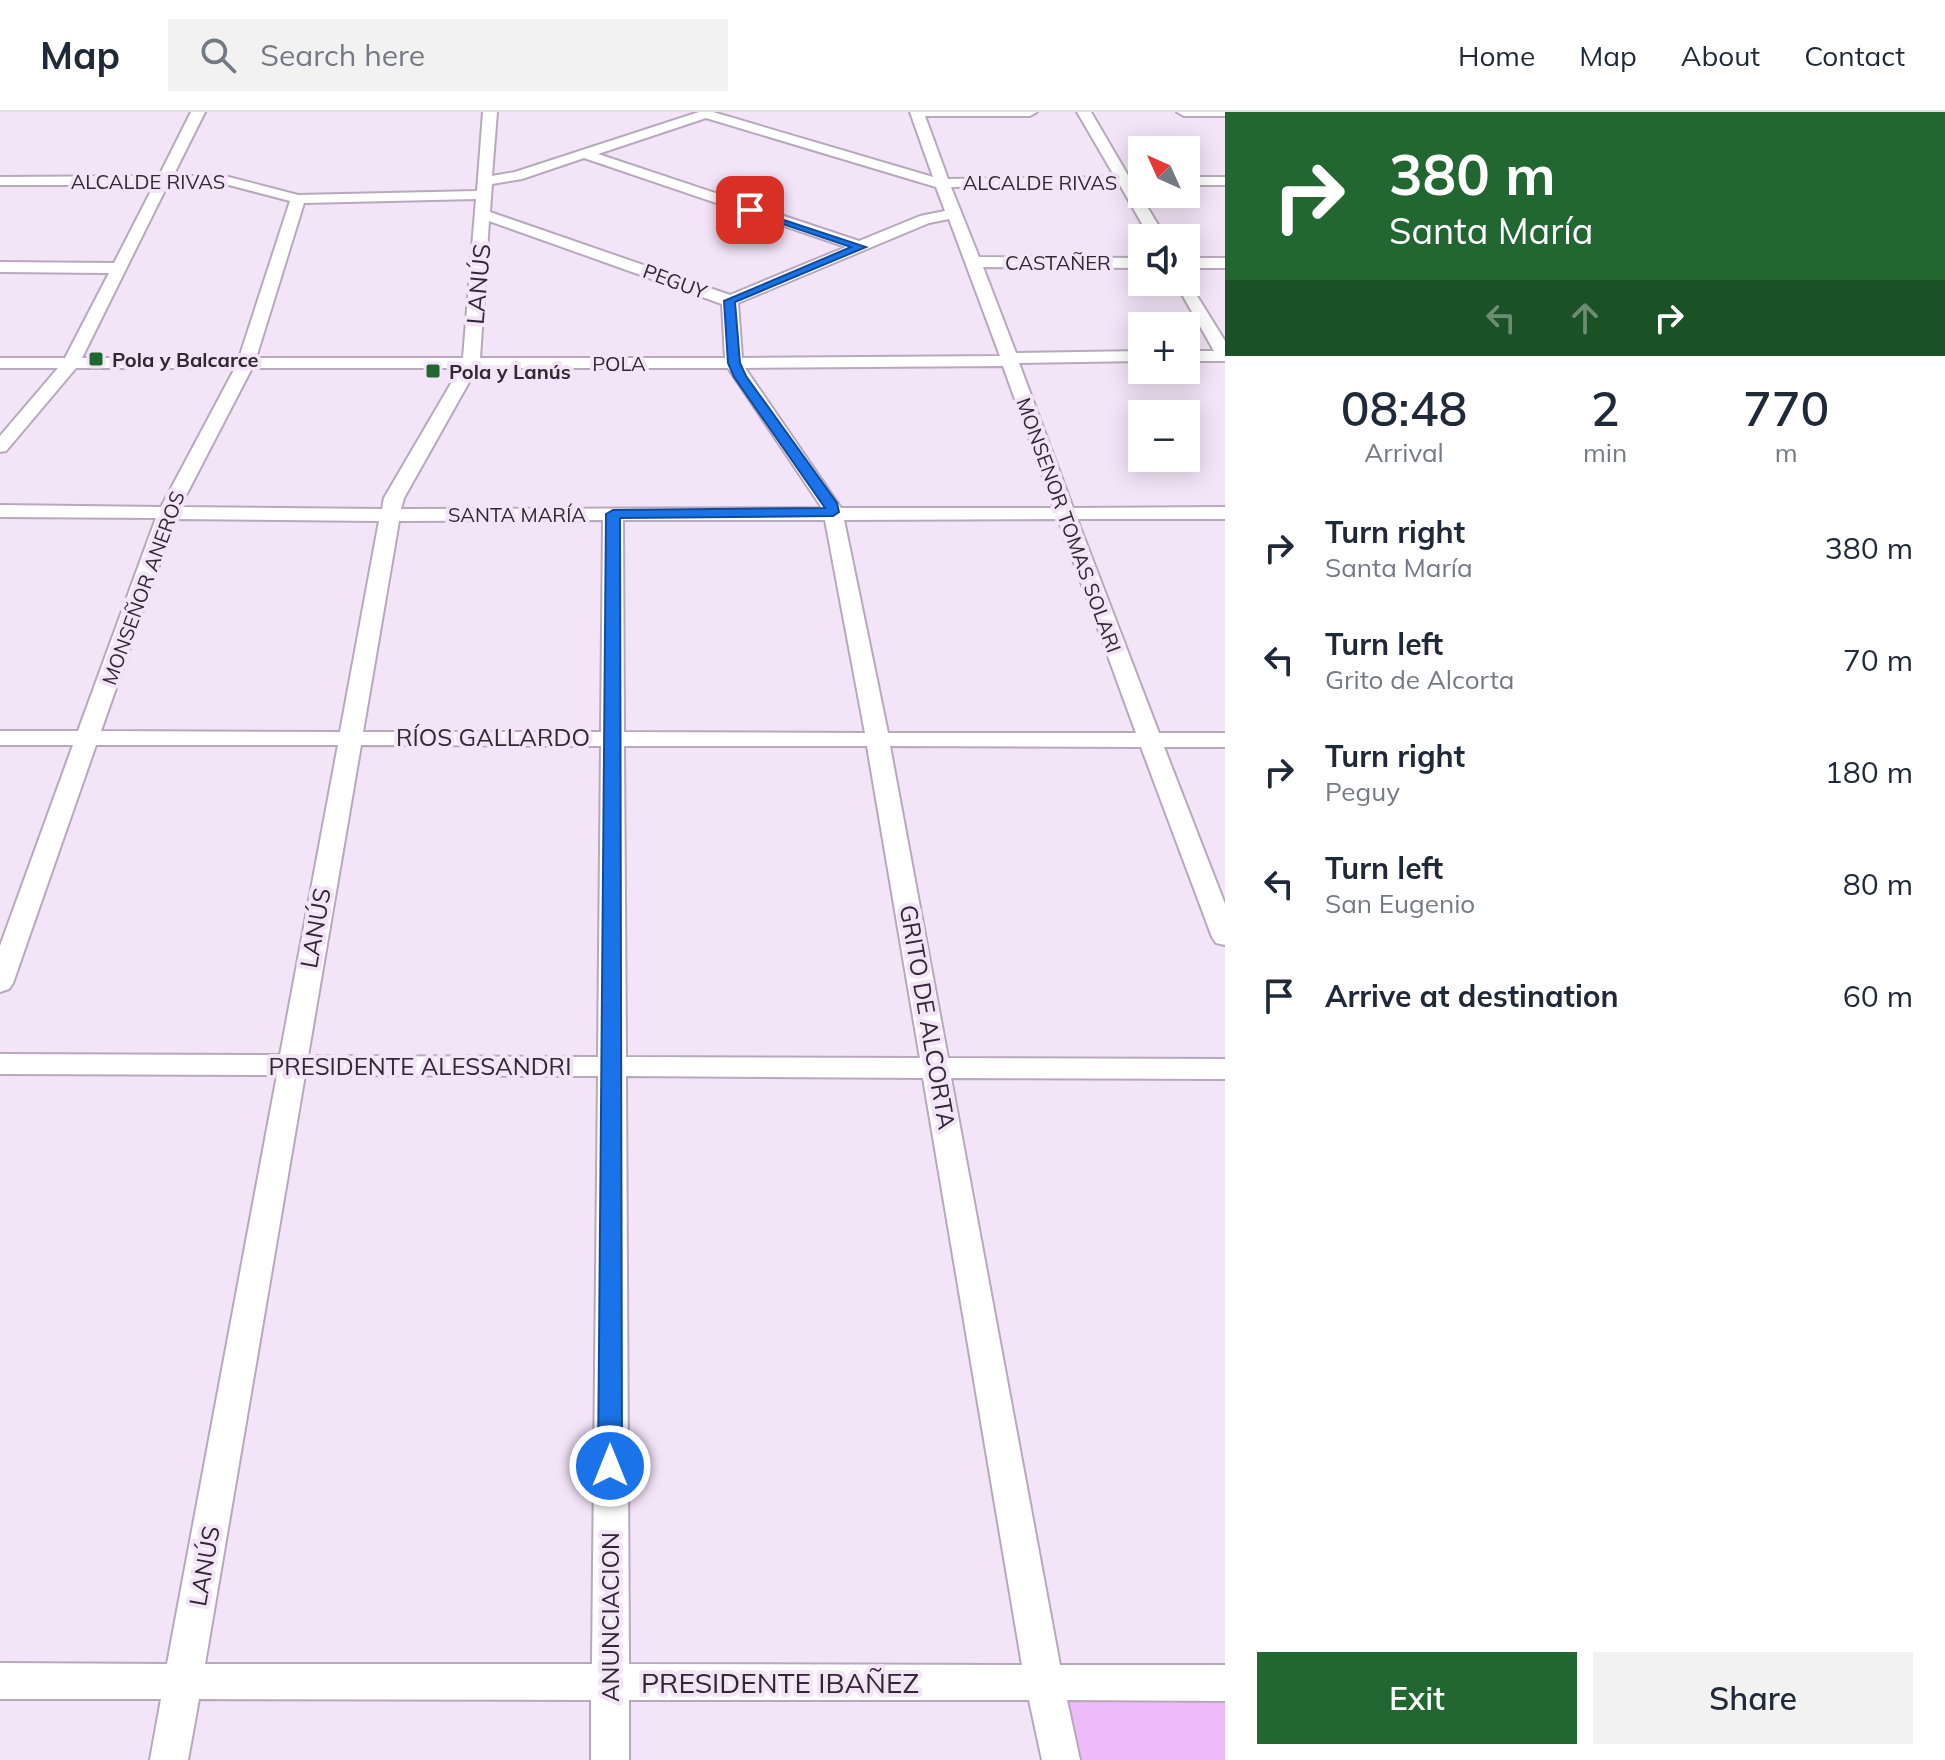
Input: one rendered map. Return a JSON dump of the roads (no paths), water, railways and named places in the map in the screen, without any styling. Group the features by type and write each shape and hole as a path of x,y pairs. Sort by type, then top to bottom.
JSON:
{"street":[{"path":"0,447 71,363 198,112"},
{"name":"LANÚS","path":"169,1760 348,737 390,515 394,498 471,364 490,112"},
{"path":"917,112 1030,112"},
{"name":"MONSENOR TOMAS SOLARI","path":"917,112 939,183 974,262 1148,739 1225,937"},
{"path":"1084,112 1150,224"},
{"path":"1184,112 1225,112"},
{"path":"486,188 706,113 939,183"},
{"path":"585,154 861,247"},
{"name":"ALCALDE RIVAS","path":"0,181 233,180 298,199 486,188"},
{"name":"ALCALDE RIVAS","path":"939,183 1125,181"},
{"path":"1200,181 1225,181"},
{"name":"MONSEÑOR ANEROS","path":"0,983 168,511 246,363 298,199"},
{"name":"PEGUY","path":"484,215 506,220 730,301 925,219 951,214"},
{"name":"CASTAÑER","path":"974,262 1128,263"},
{"path":"1200,263 1225,263"},
{"path":"0,267 119,268"},
{"path":"1191,296 1225,356 1200,356"},
{"path":"730,301 734,363"},
{"name":"POLA","path":"0,363 734,363 1128,356"},
{"name":"GRITO DE ALCORTA","path":"734,363 830,503 833,512 878,741 1044,1683 1061,1760"},
{"name":"SANTA MARÍA","path":"0,511 390,515 1063,510 1225,513"},
{"name":"ANUNCIACION","path":"610,1760 615,738 613,514"},
{"name":"RÍOS GALLARDO","path":"0,738 1225,740"},
{"name":"PRESIDENTE ALESSANDRI","path":"0,1064 1225,1069"},
{"name":"PRESIDENTE IBAÑEZ","path":"0,1681 1225,1683"}],"place":[{"name":"Pola y Balcarce","path":"96,359"},
{"name":"Pola y Lanús","path":"433,371"}]}
